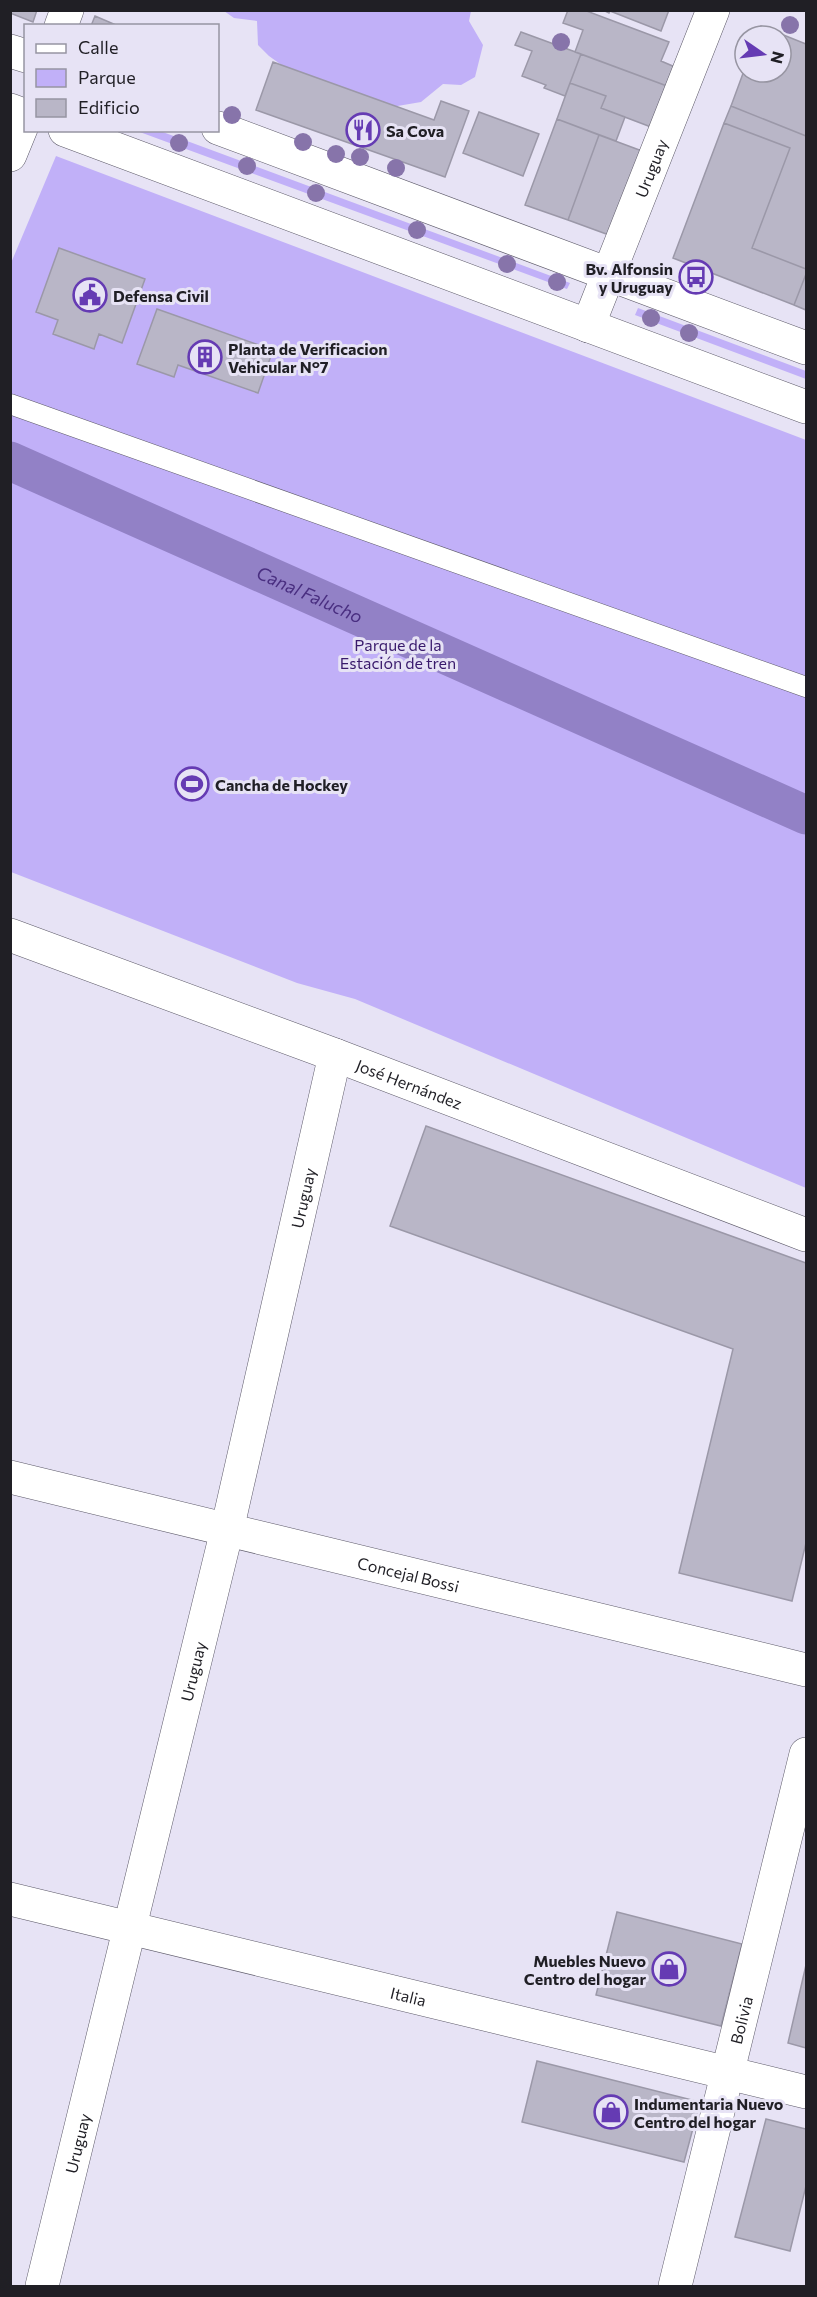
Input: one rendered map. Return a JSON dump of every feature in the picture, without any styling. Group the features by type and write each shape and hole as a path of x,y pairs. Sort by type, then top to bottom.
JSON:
{"street":[{"name":"Uruguay","path":"588,326 607,273 713,10"},
{"path":"10,155 24,121"},
{"path":"219,128 807,348"},
{"path":"70,132 807,407"},
{"name":"José Hernández","path":"10,935 335,1055 807,1235"},
{"name":"Uruguay","path":"42,2286 226,1530 335,1055"},
{"name":"Concejal Bossi","path":"10,1477 807,1670"},
{"name":"Bolivia","path":"675,2286 807,1754"},
{"name":"Italia","path":"10,1899 807,2092"}],"lane":[{"path":"10,404 807,687"}],"green space":[{"path":"224,11 471,11 469,21 483,45 475,77 461,85 443,84 421,102 374,110 297,76 258,45 257,21 234,18"},
{"path":"140,132 163,132 570,283 567,289"},
{"name":"Parque de la Estación de tren","path":"56,156 806,440 806,1188 355,999 297,983 11,872 11,263"},
{"path":"638,308 806,371 806,379 635,315"}],"building":[{"path":"10,10 37,10 33,22 10,13"},
{"path":"568,10 584,10 669,42 661,61 675,67 667,86 575,52 583,30 563,23"},
{"path":"603,10 669,10 661,31"},
{"path":"95,16 114,24 92,24"},
{"path":"521,32 581,54 565,96 544,88 546,85 522,76 532,51 515,45"},
{"path":"793,39 806,44 806,136 731,106 739,84 793,84"},
{"path":"581,54 667,86 651,127 601,108 606,96 570,83"},
{"path":"273,62 434,120 441,101 469,111 445,177 256,110"},
{"path":"570,83 606,96 601,108 625,117 616,141 557,119"},
{"path":"731,106 806,136 806,269 752,248 790,148 724,123"},
{"path":"479,112 539,134 523,176 463,153"},
{"path":"557,119 599,135 568,220 525,205"},
{"path":"724,123 790,148 752,248 806,269 794,305 673,258"},
{"path":"599,135 642,151 609,235 568,220"},
{"name":"Defensa Civil","path":"59,248 145,279 122,343 99,334 94,349 53,334 58,320 36,312"},
{"path":"806,274 806,310 794,305"},
{"name":"Planta de Verificacion Vehicular N°7","path":"157,309 273,350 258,393 178,365 174,377 137,364"},
{"path":"426,1126 806,1263 806,1543 792,1601 679,1573 733,1349 390,1226"},
{"name":"Muebles Nuevo Centro del hogar","path":"617,1912 742,1944 721,2026 596,1995"},
{"path":"806,1965 806,2048 788,2043"},
{"name":"Indumentaria Nuevo Centro del hogar","path":"537,2061 700,2102 684,2162 522,2122"},
{"path":"766,2119 806,2129 806,2186 790,2251 735,2237"}],"waterway":[{"name":"Canal Falucho","path":"10,461 806,815"}],"place":[{"name":"Sa Cova","path":"363,130"},
{"name":"Bv. Alfonsin y Uruguay","path":"696,277"},
{"name":"Defensa Civil","path":"90,295"},
{"name":"Planta de Verificacion Vehicular N°7","path":"205,357"},
{"name":"Cancha de Hockey","path":"192,784"},
{"name":"Muebles Nuevo Centro del hogar","path":"669,1969"},
{"name":"Indumentaria Nuevo Centro del hogar","path":"611,2112"}]}
